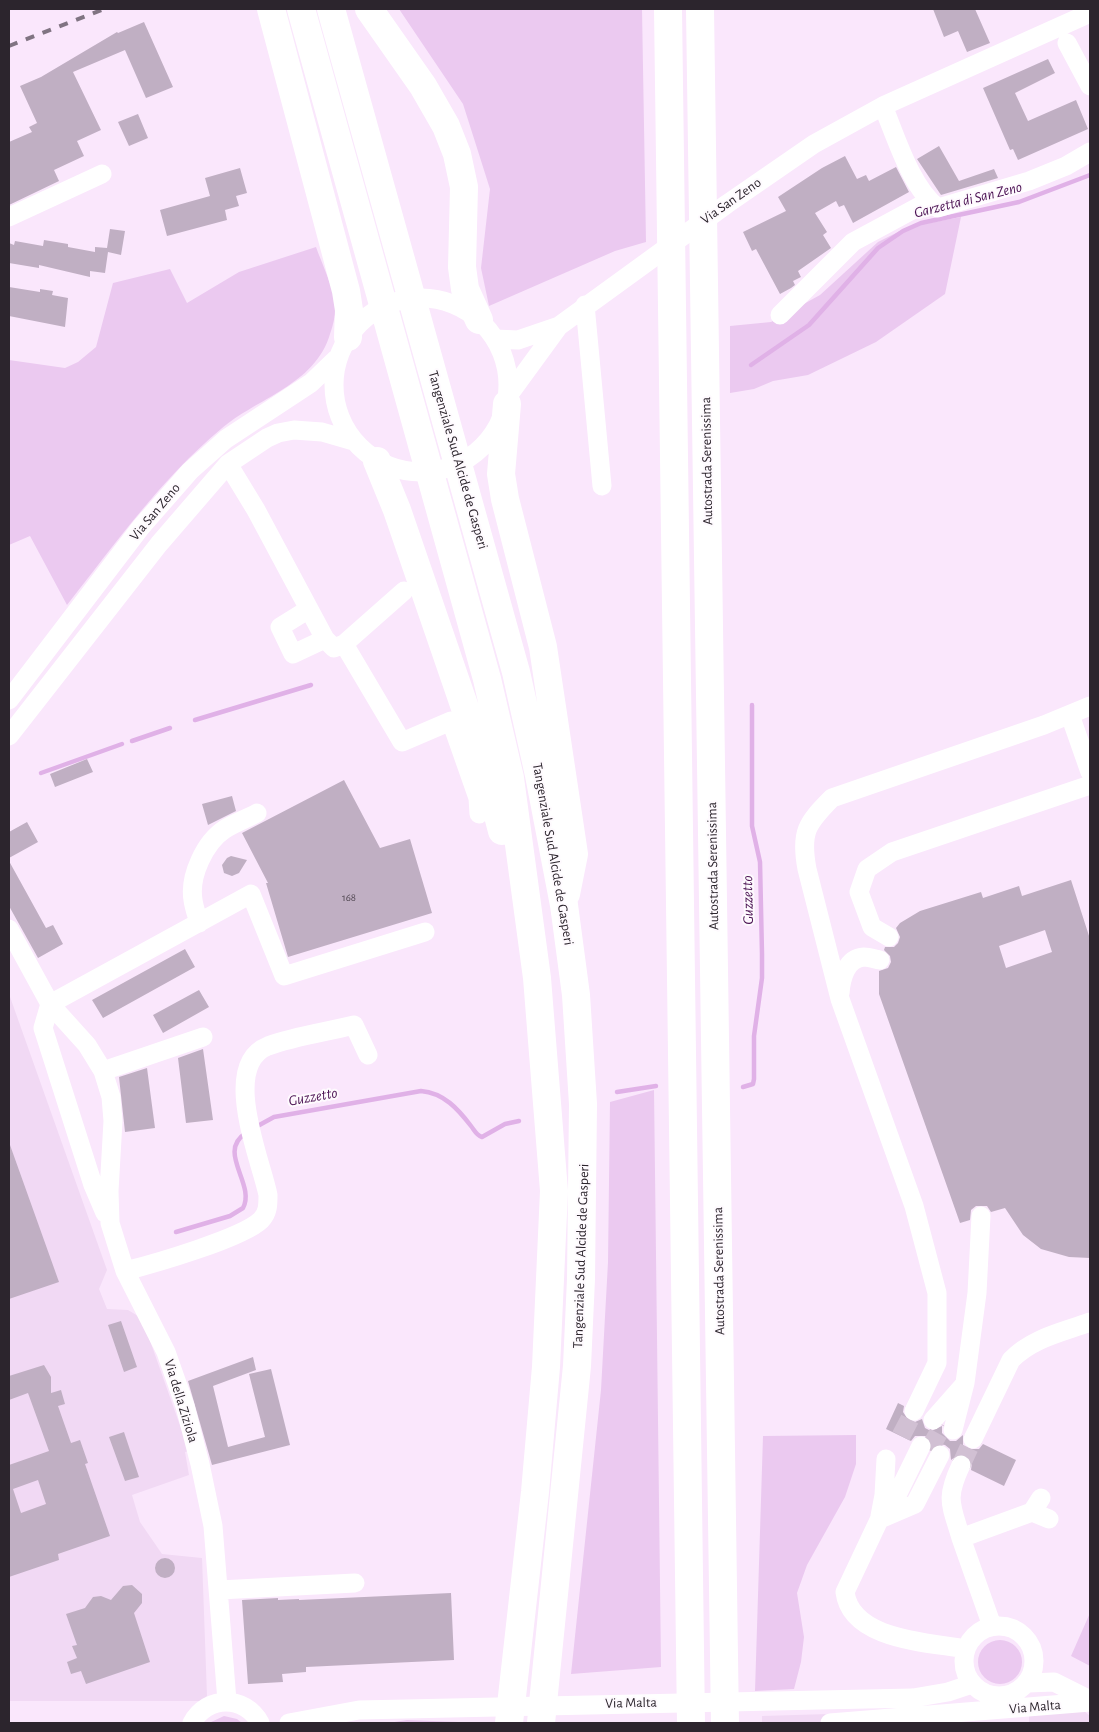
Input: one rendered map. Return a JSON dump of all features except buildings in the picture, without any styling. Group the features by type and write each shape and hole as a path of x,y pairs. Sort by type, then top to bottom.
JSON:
{"highway":[{"path":"271,9 346,291 349,310 342,348"},
{"name":"Tangenziale Sud Alcide de Gasperi","path":"301,9 374,278 437,496 487,679 510,778 530,927 548,1093 554,1191 552,1280 535,1492 509,1723"},
{"name":"Tangenziale Sud Alcide de Gasperi","path":"331,9 516,672 539,776 564,905 576,995 583,1104 582,1279 577,1366 541,1723"},
{"path":"369,9 423,86 446,126 457,154 464,186 462,267 465,289 487,330"},
{"path":"668,9 691,1723"},
{"name":"Autostrada Serenissima","path":"700,9 725,1723"},
{"path":"507,400 501,474 505,499 543,647 574,854 564,905"},
{"path":"377,461 397,510 486,769 519,900 530,927"}],"street":[{"name":"Via San Zeno","path":"507,400 559,326 792,158 884,106 1090,13"},
{"path":"1067,43 1090,86"},
{"path":"884,106 908,164 929,201 938,208 944,208 1029,181 1066,166 1090,152"},
{"path":"9,217 102,174"},
{"path":"780,315 853,242 929,201"},
{"name":"Via San Zeno","path":"9,700 141,527 190,471 226,439 311,383 372,312 394,302 427,298 462,308 487,330 504,359 508,378 507,400 500,422 490,440 471,457 457,465 423,473 394,469 377,461 353,441 339,415 334,391 342,348"},
{"path":"586,305 602,486"},
{"name":"Via San Zeno","path":"487,330 518,340 559,326"},
{"name":"Via San Zeno","path":"9,736 159,544 228,464 266,438 278,433 294,430 322,432 353,441"},
{"path":"228,464 256,510 325,639 334,648 344,644 404,591"},
{"path":"309,609 280,627 293,654 325,639"},
{"path":"344,644 402,742 451,720 478,798 479,814"},
{"path":"914,1411 937,1363 938,1293 914,1206 840,1000 803,850 805,834 812,818 832,798 1090,706"},
{"path":"1070,714 1090,772"},
{"path":"889,937 872,926 865,912 859,892 867,869 892,852 1090,785"},
{"path":"199,923 193,899 194,877 211,842 224,829 257,814"},
{"path":"50,1004 251,894 284,976 425,932"},
{"name":"Via della Ziziola","path":"9,929 50,1004 87,1045 103,1071 111,1097 113,1121 109,1191 110,1223"},
{"path":"840,1000 840,979 847,967 864,957 880,960"},
{"name":"Via della Ziziola","path":"50,1004 43,1028 93,1185 110,1223 125,1272 166,1352 185,1406 213,1526 227,1701"},
{"path":"125,1272 164,1261 215,1242 246,1230 261,1221 268,1209 268,1196 243,1086 246,1072 253,1059 266,1047 354,1025 368,1054"},
{"path":"103,1071 203,1037"},
{"path":"943,1425 965,1383 977,1293 981,1216"},
{"path":"973,1439 1012,1360 1022,1349 1032,1343 1090,1322"},
{"path":"879,1520 906,1498 930,1450"},
{"path":"886,1459 884,1495 879,1520 845,1592 846,1603 853,1614 866,1626 895,1637 966,1649"},
{"path":"961,1465 951,1486 949,1498 992,1626 981,1631 972,1639 966,1649 964,1661 966,1673 972,1684"},
{"path":"961,1538 1041,1510"},
{"path":"219,1590 355,1584"},
{"name":"Via Malta","path":"992,1626 1014,1629 1024,1636 1034,1655 1054,1682 1090,1701"},
{"name":"Via Malta","path":"289,1723 359,1710 913,1698 948,1692 972,1684 985,1694 1000,1697 1020,1690 1028,1683 1034,1670 1034,1655"},
{"name":"Via Malta","path":"1028,1683 1054,1682"},
{"path":"192,1723 207,1706 227,1701 246,1707 260,1723"},
{"name":"Via Malta","path":"830,1723 1090,1701"}],"shaded area":[{"path":"399,9 642,9 646,242 615,251 489,306 481,268 490,189 463,104"},
{"path":"961,217 945,294 876,342 808,375 773,381 754,389 730,393 730,326 771,322 820,295 878,242 908,227"},
{"path":"316,247 336,304 330,334 312,366 283,389 235,418 199,448 140,513 67,605 30,536 9,545 9,360 65,368 78,362 96,347 113,283 170,269 187,303 239,272"},
{"path":"9,994 107,1270 99,1289 107,1309 128,1310 138,1316 148,1335 189,1451 185,1452 189,1475 132,1495 140,1522 162,1554 202,1558 207,1696 200,1701 9,1701"},
{"path":"654,1090 661,1667 571,1674 601,1390 608,1262 610,1102"},
{"path":"856,1435 856,1464 845,1497 807,1565 797,1593 804,1637 801,1662 794,1689 755,1691 763,1436"},
{"path":"1090,1613 1090,1666 1071,1656"},
{"path":"1004,1640 1016,1646 1021,1653 1021,1671 1016,1678 1009,1683 996,1684 988,1681 981,1674 978,1658 981,1650 988,1643"},
{"path":"1078,1706 1090,1716 1090,1723 1029,1723 1029,1712"},
{"path":"829,1714 831,1723 762,1723 762,1716"},
{"path":"224,1716 237,1719 242,1723 209,1723"},
{"path":"407,1720 484,1723 388,1723"}],"waterway":[{"name":"Garzetta di San Zeno","path":"751,365 809,325 878,248 903,231 921,223 1019,202 1090,175"},
{"name":"Garzetta di San Zeno","path":"195,720 311,685"},
{"name":"Guzzetto","path":"743,1087 753,1084 754,1079 754,1036 762,978 760,862 752,826 752,705"},
{"name":"Garzetta di San Zeno","path":"132,741 170,728"},
{"name":"Garzetta di San Zeno","path":"41,773 122,744"},
{"name":"Guzzetto","path":"617,1092 656,1086"},
{"name":"Guzzetto","path":"254,1128 274,1117 421,1091 444,1098 482,1137 505,1124 519,1121"},
{"name":"Guzzetto","path":"176,1232 230,1216 243,1208 246,1199 245,1189 235,1159 235,1149 238,1141 246,1133"}],"tunnel":[{"path":"901,1436 914,1411"},
{"path":"929,1450 943,1425"},
{"path":"961,1465 973,1439"}],"railway":[{"path":"9,46 104,9"}]}
